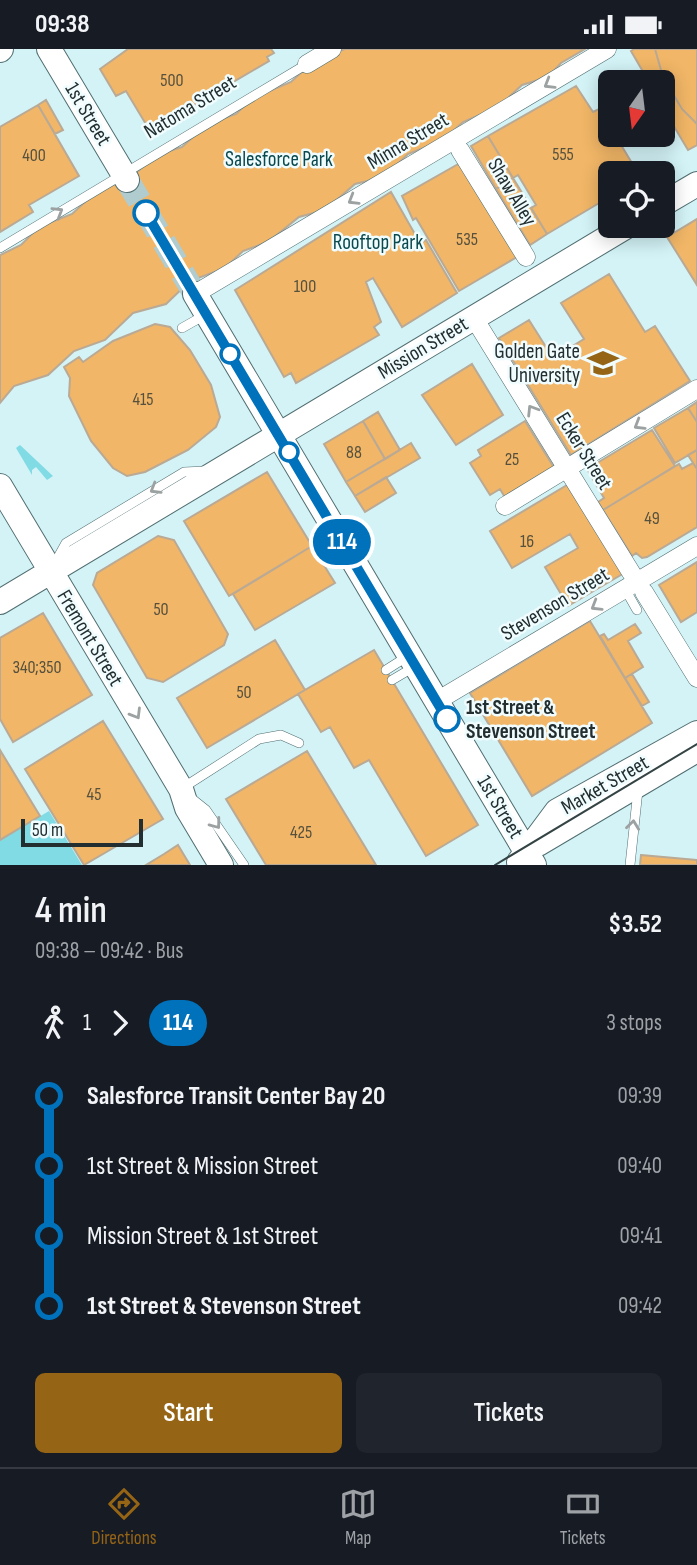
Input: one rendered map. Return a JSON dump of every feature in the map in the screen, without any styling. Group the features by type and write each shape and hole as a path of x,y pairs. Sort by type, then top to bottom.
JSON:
{"street":[{"name":"1st Street","path":"49,49 125,177"},
{"name":"Natoma Street","path":"307,64 332,49"},
{"name":"Minna Street","path":"201,304 607,49"},
{"name":"Shaw Alley","path":"460,150 526,257"},
{"path":"675,197 697,184"},
{"name":"Mission Street","path":"0,602 607,238"},
{"name":"1st Street","path":"201,304 437,702 526,860"},
{"name":"Ecker Street","path":"474,318 568,468 629,581"},
{"path":"505,506 697,389"},
{"name":"Fremont Street","path":"0,486 181,789 187,808 222,865"},
{"name":"Stevenson Street","path":"437,702 629,581 697,546"},
{"path":"644,593 697,678"},
{"name":"Market Street","path":"526,860 557,811 697,733"},
{"name":"Market Street","path":"503,865 526,860 697,750"}],"lane":[{"name":"Natoma Street","path":"0,248 125,177 307,64"},
{"path":"182,328 201,304"},
{"path":"629,581 637,610"},
{"path":"386,670 413,661"},
{"path":"392,680 413,661"},
{"path":"181,789 260,739 281,735 299,743"},
{"path":"629,865 639,785"},
{"name":"Fremont Street","path":"181,789 206,810 244,865"},
{"path":"526,860 549,865"}],"shaded area":[{"path":"20,445 53,476 47,480 36,467 32,470 32,475 16,448"},
{"path":"49,811 82,865 0,865 0,840"}],"building":[{"path":"128,49 271,49 274,53 267,57 269,61 150,131 126,91 116,96 100,69"},
{"name":"Salesforce Park","path":"345,49 585,49 561,63 548,77 522,85 498,107 463,122 443,140 408,154 389,172 376,179 355,184 325,210 299,217 268,242 243,251 225,268 190,281 166,304 133,313 105,340 74,351 48,375 14,386 0,403 0,255 21,245 39,227 72,214 97,191 134,175 156,155 182,147 206,125 236,114 253,98 291,82 315,60"},
{"path":"655,49 661,70 642,70 631,51"},
{"path":"655,49 697,49 697,124 676,99 676,70 661,70"},
{"path":"576,86 593,112 598,110 598,147 622,147 631,161 598,161 598,204 547,234 531,208 536,205 518,175 513,178 488,136"},
{"path":"676,99 697,124 697,145 688,150 676,130"},
{"path":"46,100 63,130 55,134 38,105"},
{"path":"38,105 79,176 29,205 33,212 0,232 0,127"},
{"path":"488,136 513,178 496,189 471,146"},
{"path":"460,163 517,257 459,291 416,218 413,220 402,196"},
{"path":"513,178 547,234 530,245 496,189"},
{"path":"391,192 420,243 426,240 457,293 402,327 373,278 366,282 381,322 374,327 379,335 296,383 291,373 284,377 235,290"},
{"path":"697,219 697,285 668,238 675,238 675,232"},
{"name":"Golden Gate University","path":"609,274 645,332 655,326 690,381 571,455 499,338 529,320 553,358 584,339 561,303"},
{"path":"155,324 170,327 190,350 211,385 220,417 216,427 188,450 145,472 127,476 113,468 91,441 69,396 70,378 64,367 79,357 83,362 113,341"},
{"path":"472,364 503,415 456,445 422,395"},
{"path":"697,402 697,422 688,408"},
{"path":"688,408 697,422 697,450 675,463 654,428"},
{"path":"378,412 400,450 385,459 363,421"},
{"path":"363,421 385,459 346,482 324,444"},
{"path":"525,421 555,469 506,499 500,489 490,495 470,463 481,456 478,450"},
{"path":"652,430 675,466 603,510 598,502 604,498 587,469"},
{"path":"411,443 420,458 355,496 346,482"},
{"path":"697,450 697,469 688,455"},
{"path":"693,463 697,469 697,527 647,557 642,558 636,553 632,556 603,510 679,464 682,469"},
{"path":"267,472 312,546 229,596 184,521"},
{"path":"386,477 396,493 365,512 355,496"},
{"path":"572,482 626,572 568,606 545,567 578,548 570,534 512,568 490,531"},
{"path":"158,536 174,540 228,634 224,645 163,682 147,678 93,585 97,573"},
{"path":"312,546 335,583 255,630 233,594"},
{"path":"697,562 697,612 681,622 659,585"},
{"path":"43,613 92,695 13,742 0,719 0,638"},
{"path":"590,621 652,723 532,796 470,693"},
{"path":"635,624 641,633 628,641 643,667 625,678 600,636 604,634 608,640"},
{"path":"275,640 305,690 207,748 177,698"},
{"path":"374,650 478,825 426,856 369,760 354,768 330,727 321,732 298,694"},
{"path":"632,674 649,702 642,706 625,678"},
{"path":"103,721 163,819 84,865 25,769"},
{"path":"0,750 40,816 0,840"},
{"path":"307,751 376,865 266,865 226,799"},
{"path":"178,845 190,865 146,865 164,854"},
{"path":"641,855 697,860 697,865 640,865"}],"tunnel":[{"path":"127,180 195,294"}],"tram line":[{"path":"495,865 697,744"}],"bus line":[{"name":"114","path":"146,213 447,719"}],"place":[{"name":"Golden Gate University","path":"603,363"},
{"name":"1st Street & Stevenson Street","path":"447,719"}],"park label":[{"name":"Rooftop Park","path":"378,242"}]}
